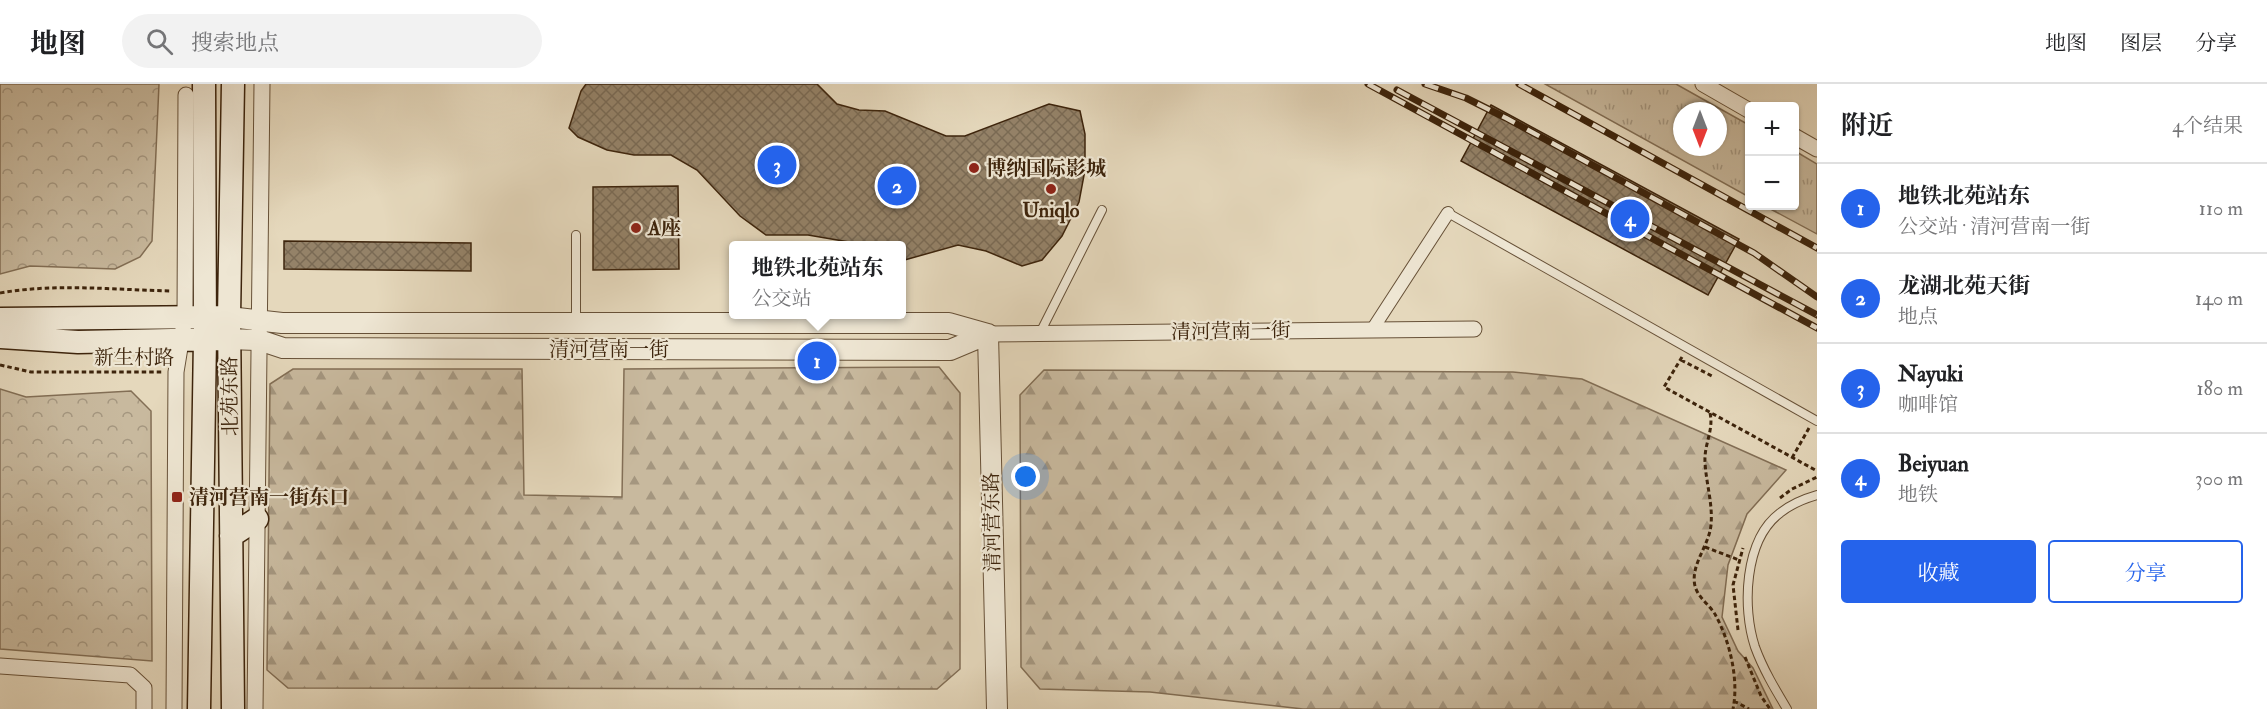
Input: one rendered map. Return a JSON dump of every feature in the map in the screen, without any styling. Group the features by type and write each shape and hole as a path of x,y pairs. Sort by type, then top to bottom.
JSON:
{"main road":[{"name":"北苑东路","path":"233,84 229,328 233,709"},
{"name":"北苑东路","path":"195,88 195,316 205,339 199,709"},
{"path":"0,319 195,316 229,328"},
{"path":"0,337 78,342 205,339 229,328"},
{"path":"231,536 257,519"}],"street":[{"path":"255,709 262,84"},
{"path":"1703,84 1745,109"},
{"path":"174,709 176,372 182,339 195,316 185,291 195,88"},
{"path":"1799,139 1817,149"},
{"path":"1372,330 1448,213"},
{"name":"清河营南一街","path":"229,328 259,330 282,323 949,323 988,334 1474,329"},
{"name":"清河营南一街","path":"259,330 283,348 950,350 988,334"},
{"name":"清河营东路","path":"988,334 997,709"},
{"path":"0,666 130,675 144,688 144,709"}],"lane":[{"path":"1040,333 1102,210"},
{"path":"1448,213 1817,421"},
{"path":"576,235 576,323"},
{"path":"1787,709 1755,646 1747,603 1749,571 1767,526 1779,513 1796,502 1817,495"}],"path":[{"path":"0,293 20,289 58,288 185,291"},
{"path":"1687,348 1664,387 1817,471"},
{"name":"新生村路","path":"0,365 32,372 176,372"},
{"path":"1710,413 1713,425 1706,444 1705,462 1711,505 1711,527 1697,563 1695,586 1700,596 1716,614 1727,642 1734,678 1733,709"},
{"path":"1792,458 1809,428"},
{"path":"1705,547 1739,560"},
{"path":"1734,701 1749,709"}],"green space":[{"path":"0,84 159,84 152,241 140,257 115,269 30,266 0,274"},
{"path":"1545,84 1676,84 1708,102 1673,102 1673,155"},
{"path":"1727,113 1745,123 1745,195 1675,156 1727,156"},
{"path":"1799,153 1817,164 1817,234 1772,210 1799,210"},
{"path":"939,367 960,393 960,669 937,689 288,688 267,670 270,384 293,369 522,369 524,495 622,497 624,369"},
{"path":"1044,370 1513,372 1582,379 1786,470 1747,514 1728,565 1722,617 1738,651 1753,668 1773,709 1303,709 1150,692 1040,689 1021,667 1020,395"},
{"path":"0,389 26,397 131,391 151,411 152,661 0,649"}],"building":[{"path":"586,84 817,84 837,104 859,110 885,111 946,136 965,136 1049,104 1080,111 1085,134 1085,170 1079,202 1062,236 1042,260 1022,266 986,251 958,245 906,260 906,241 843,241 808,235 766,235 740,216 697,170 671,155 634,155 607,150 578,137 569,128 581,91"},
{"path":"1491,105 1739,239 1708,295 1461,161"},
{"name":"A座","path":"678,186 679,269 593,270 593,187"},
{"path":"284,241 471,243 471,271 284,269"}],"railway":[{"path":"1368,84 1817,328"},
{"path":"1425,84 1466,98 1506,118 1754,253 1817,297"},
{"path":"1519,84 1817,248"},
{"path":"1397,90 1817,315"}],"place":[{"name":"Nayuki","path":"777,165"},
{"name":"博纳国际影城","path":"974,168"},
{"name":"龙湖北苑天街","path":"897,186"},
{"name":"Uniqlo","path":"1051,189"},
{"name":"Beiyuan","path":"1630,219"},
{"name":"A座","path":"636,228"},
{"name":"地铁北苑站东","path":"817,361"},
{"name":"清河营南一街东口","path":"177,497"}]}
